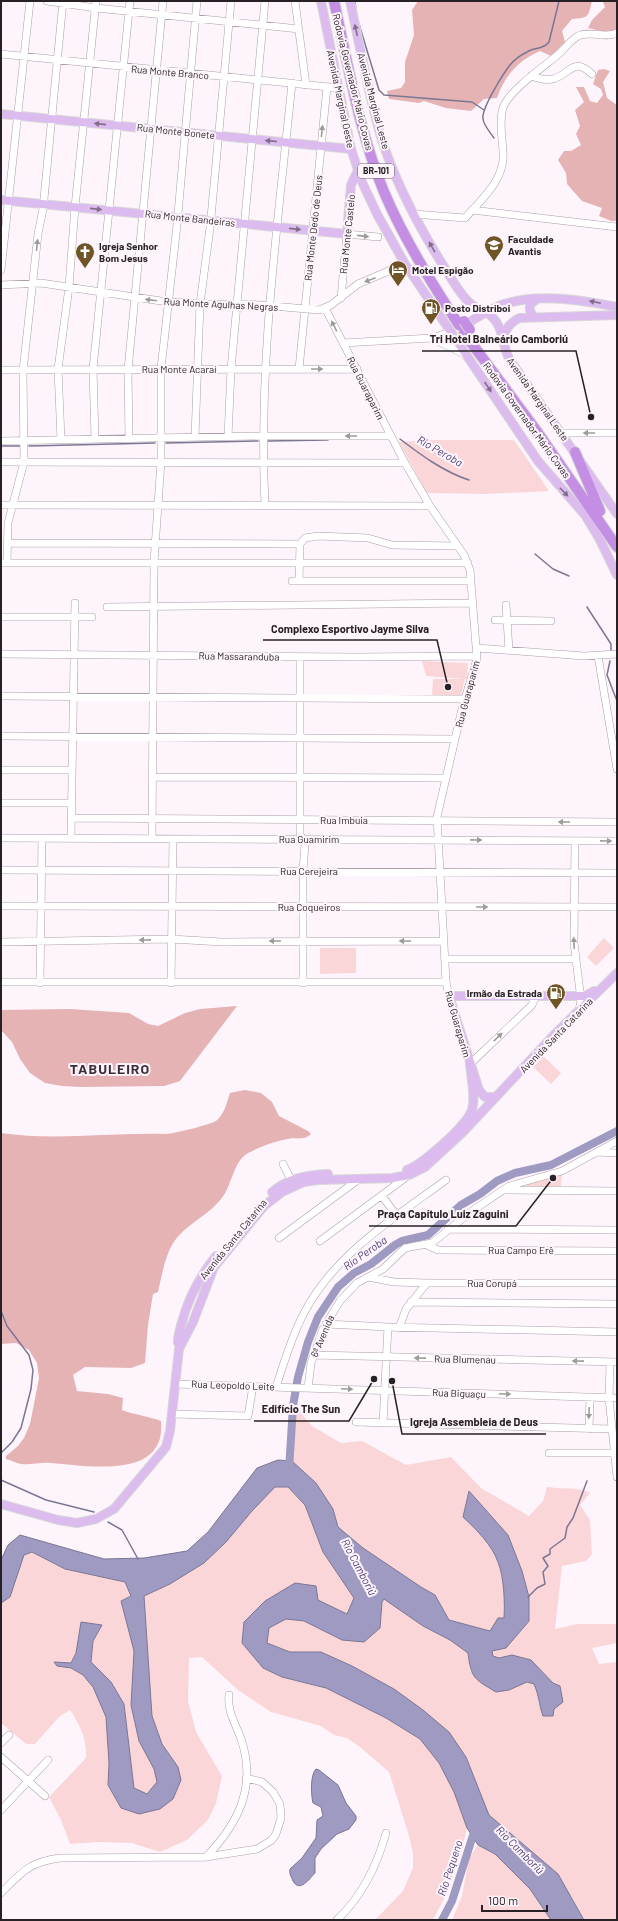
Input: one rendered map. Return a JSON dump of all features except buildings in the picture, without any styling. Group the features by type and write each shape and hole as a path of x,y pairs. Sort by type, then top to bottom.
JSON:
{"highway":[{"name":"Rodovia Governador Mário Covas","path":"334,1 360,118 382,187 411,247 464,327 616,544"},
{"name":"Rodovia Governador Mário Covas","path":"340,1 366,119 383,171 397,205 418,247 464,327 600,511 616,544"},
{"path":"574,452 600,511"}],"main road":[{"name":"Avenida Marginal Oeste","path":"321,1 351,149 358,170 377,214 405,264 538,461 585,515 600,540 617,575"},
{"name":"Avenida Marginal Leste","path":"350,1 382,137 397,179 414,214 437,256 467,300 476,308 487,311 497,324 503,338 504,348 510,360 616,512"},
{"name":"Rua Monte Bonete","path":"1,114 351,149"},
{"name":"Rua Monte Castelo","path":"346,234 352,185 358,170"},
{"name":"Rua Monte Bandeiras","path":"4,200 346,234"},
{"path":"534,316 530,313 529,307 531,302 536,300"},
{"path":"451,332 487,311 508,303 536,300 577,300 617,307"},
{"path":"503,338 507,327 512,321 519,318 534,316 617,315"},
{"name":"Avenida Santa Catarina","path":"580,996 592,994 617,968"},
{"name":"Avenida Santa Catarina","path":"1,1504 43,1517 77,1523 88,1522 105,1515 114,1509 163,1451 168,1441 179,1349 194,1318 211,1273 220,1258 273,1197 304,1182 392,1178 409,1175 431,1162 463,1132 495,1097 617,973"},
{"path":"449,996 580,996"},
{"name":"Rua Guaraparim","path":"449,996 479,1090 483,1096 495,1097"},
{"name":"Rua Guaraparim","path":"470,1064 473,1105"},
{"name":"Avenida Santa Catarina","path":"179,1349 177,1341 184,1316 193,1291 205,1270 260,1203 278,1187 291,1180 314,1174 378,1174 409,1169 430,1155 463,1124 473,1105"},
{"path":"193,1291 198,1290 203,1294"},
{"path":"184,1316 189,1319 194,1318"}],"street":[{"path":"1,270 4,200 17,116 30,1"},
{"path":"46,1 96,5 161,15 299,29"},
{"path":"94,439 93,369 130,1"},
{"path":"129,439 128,370 136,298 162,1"},
{"path":"152,839 154,562 161,462 161,369 192,74 197,1"},
{"path":"195,437 200,304 211,220 231,1"},
{"path":"228,437 231,369 265,1"},
{"path":"294,1 306,85"},
{"path":"63,2 43,204 38,234 23,371 24,462 8,523 4,563 468,562"},
{"path":"61,439 58,369 69,287 83,122 96,5"},
{"path":"414,214 465,218 494,184 500,174 503,155 502,128 504,107 508,100 531,76 578,36 610,36 617,33"},
{"name":"Rua Monte Branco","path":"1,54 23,58 339,88"},
{"path":"531,76 553,79 570,68 580,66 585,67 592,74"},
{"path":"265,505 262,436 264,369 292,83"},
{"name":"Rua Monte Dedo de Deus","path":"298,369 327,87"},
{"path":"472,210 617,227"},
{"name":"Rua Monte Bandeiras","path":"346,234 378,237"},
{"name":"Rua Monte Castelo","path":"340,298 346,234"},
{"name":"Rua Monte Agulhas Negras","path":"1,285 33,284 69,287 169,302 237,304 304,309 324,308 358,284 405,264"},
{"name":"Rua Guaraparim","path":"324,308 405,463 430,506 468,562 477,656 464,699 437,821 446,982 449,996"},
{"path":"343,343 432,338 451,332"},
{"path":"432,338 466,355"},
{"name":"Rua Monte Acaraí","path":"1,370 357,369"},
{"path":"561,433 617,433"},
{"path":"1,441 262,436 390,436"},
{"path":"1,462 405,463"},
{"path":"1,505 158,504 430,506"},
{"path":"457,546 392,545 368,538 318,536 305,538 300,544 300,563 296,581 470,581"},
{"path":"7,543 300,544"},
{"path":"71,838 75,603"},
{"path":"106,607 472,603"},
{"path":"506,605 509,650"},
{"path":"1,617 92,617"},
{"path":"495,620 551,620"},
{"path":"477,648 598,656 613,655"},
{"name":"Rua Massaranduba","path":"1,654 300,657 477,656"},
{"path":"598,656 617,769"},
{"path":"300,657 300,834 305,845 303,983"},
{"path":"1,696 464,699"},
{"path":"1,736 455,739"},
{"path":"1,770 72,770"},
{"path":"153,777 446,778"},
{"path":"1,802 71,803"},
{"name":"Rua Imbuia","path":"71,818 617,822"},
{"name":"Rua Guamirim","path":"1,838 617,841"},
{"path":"40,983 42,838"},
{"path":"171,983 173,838"},
{"path":"575,841 575,959 580,996 579,1011"},
{"name":"Rua Cerejeira","path":"1,870 304,870 617,873"},
{"name":"Rua Coqueiros","path":"1,906 443,908 617,907"},
{"path":"1,942 171,940 222,942 444,941"},
{"path":"445,959 575,959"},
{"path":"1,982 446,982"},
{"path":"470,1064 532,1005 536,996"},
{"name":"6ª Avenida","path":"305,1388 313,1355 326,1324 346,1293 357,1283 383,1269 405,1248 427,1245 436,1240 448,1229 502,1190 525,1180 562,1171 617,1141"},
{"path":"597,1152 617,1153"},
{"path":"283,1164 291,1180"},
{"path":"320,1241 409,1175"},
{"path":"279,1238 359,1179"},
{"path":"276,1387 298,1326 310,1304 351,1252 446,1180"},
{"path":"525,1180 526,1190"},
{"path":"502,1190 617,1191"},
{"path":"382,1196 397,1216"},
{"path":"448,1229 617,1230"},
{"name":"Rua Campo Erê","path":"427,1245 438,1250 617,1251"},
{"name":"Rua Corupá","path":"368,1276 394,1282 617,1284"},
{"path":"399,1328 405,1312 411,1302 427,1283"},
{"path":"411,1302 617,1304"},
{"path":"326,1324 399,1328 617,1332"},
{"path":"383,1423 388,1327"},
{"name":"Rua Blumenau","path":"313,1355 614,1362"},
{"path":"614,1362 612,1429 616,1452 617,1477"},
{"name":"Rua Leopoldo Leite","path":"175,1384 305,1388"},
{"path":"172,1414 248,1416 252,1386"},
{"name":"Rua Biguaçu","path":"305,1388 613,1398"},
{"path":"589,1429 590,1397"},
{"path":"356,1422 612,1429"},
{"path":"549,1453 616,1452"},
{"path":"206,1857 222,1840 235,1821 243,1803 246,1778 246,1755 230,1714 229,1695"},
{"path":"1,1743 9,1735"},
{"path":"1,1757 45,1796"},
{"path":"1,1810 48,1760"},
{"path":"1,1893 26,1869 43,1860 60,1858 206,1857 257,1849 272,1840 276,1834 281,1818 280,1804 273,1792 262,1782 246,1778"},
{"path":"337,1920 352,1904 370,1877 379,1859 386,1833"}],"shaded area":[{"path":"418,1 592,1 587,16 572,19 562,31 565,42 551,56 540,51 525,59 508,76 497,98 484,99 471,111 446,108 424,101 419,103 389,99 387,91 401,88 405,82 405,62 414,35 412,10"},
{"path":"596,1 617,1 617,29 609,33 588,28 592,20 605,7 603,2"},
{"path":"604,69 610,71 603,82 607,98 617,105 617,221 611,221 599,216 602,208 582,201 567,184 566,173 558,160 564,151 571,151 581,145 576,134 580,126 575,110 584,102 576,87 584,87 590,101 597,103 603,95 601,89 593,84 598,70"},
{"path":"431,440 514,440 549,491 485,494 427,493 399,442"},
{"path":"422,661 468,663 467,679 465,679 461,695 432,695 433,679 464,679 426,676"},
{"path":"604,938 614,948 596,966 587,957"},
{"path":"320,948 356,948 356,973 320,974"},
{"path":"237,1006 180,1081 164,1086 80,1087 45,1083 30,1073 20,1059 12,1042 1,1030 1,1010 70,1009 129,1013 148,1024 158,1026 185,1013 200,1009"},
{"path":"541,1054 561,1073 551,1084 531,1065"},
{"path":"245,1090 261,1093 272,1102 279,1116 311,1134 303,1138 291,1138 263,1146 248,1153 239,1161 224,1195 212,1209 190,1225 177,1238 167,1256 158,1292 153,1294 148,1325 145,1363 131,1368 85,1367 73,1375 77,1391 108,1394 123,1398 122,1410 161,1421 160,1440 152,1453 139,1461 104,1467 47,1463 21,1464 6,1459 6,1456 18,1446 24,1438 30,1424 39,1378 37,1363 29,1350 16,1343 1,1344 1,1133 42,1136 167,1134 200,1127 216,1121 223,1112 230,1093"},
{"path":"562,1174 561,1186 527,1186 526,1182"},
{"path":"296,1407 312,1426 341,1443 362,1441 406,1465 451,1457 481,1488 529,1516 543,1501 547,1487 575,1489 590,1493 580,1505 590,1520 592,1554 586,1561 562,1566 555,1629 577,1624 617,1624 617,1643 592,1648 599,1664 617,1662 617,1920 584,1920 572,1897 526,1846 489,1815 466,1757 449,1732 423,1710 394,1689 352,1666 321,1652 290,1652 267,1643 269,1628 286,1619 304,1621 342,1640 380,1628 382,1602 384,1598 423,1626 450,1640 468,1653 470,1671 509,1690 527,1682 534,1684 538,1695 538,1702 554,1709 560,1686 553,1683 531,1660 512,1655 499,1658 493,1656 492,1651 529,1597 522,1571 508,1535 469,1491 463,1517 492,1549 500,1568 503,1583 504,1618 498,1618 490,1631 449,1620 435,1595 363,1548 338,1527 333,1509 316,1483 292,1461 295,1452 290,1448"},
{"path":"275,1487 289,1487 305,1505 323,1552 355,1598 348,1614 318,1600 295,1583 285,1590 242,1643 263,1668 282,1677 326,1688 386,1718 420,1739 439,1763 454,1792 467,1828 461,1853 447,1890 448,1891 433,1920 375,1920 403,1891 413,1868 413,1853 409,1836 389,1772 347,1738 334,1735 321,1726 271,1712 238,1690 202,1657 189,1658 188,1701 196,1732 222,1776 216,1803 208,1820 187,1840 160,1852 132,1843 96,1842 70,1844 61,1820 49,1797 86,1758 82,1732 70,1710 60,1716 35,1744 26,1744 1,1723 1,1603 10,1597 24,1555 32,1552 65,1569 125,1582 131,1596 121,1601 134,1651 131,1705 139,1741 154,1769 157,1782 147,1794 134,1788 124,1704 111,1682 91,1662 93,1641 80,1639 71,1663 55,1662 57,1666 71,1668 83,1675 93,1687 106,1717 109,1763 108,1785 139,1814 178,1767 162,1744 152,1716 144,1596 170,1584 204,1563"},
{"path":"478,1845 495,1854 530,1889 551,1920 452,1920 462,1896 469,1858"}],"water":[{"name":"Rio Camboriú","path":"278,1460 292,1461 316,1483 333,1509 338,1527 363,1548 435,1595 449,1620 490,1631 498,1618 504,1618 504,1590 498,1562 488,1543 463,1517 469,1491 508,1535 522,1571 529,1597 529,1621 506,1648 492,1651 493,1656 499,1658 512,1655 531,1660 553,1683 560,1686 563,1702 554,1709 553,1716 543,1716 534,1684 527,1682 509,1690 496,1692 478,1681 472,1673 468,1653 450,1640 423,1626 384,1599 382,1602 380,1628 364,1642 342,1640 304,1621 286,1619 269,1628 267,1643 290,1652 321,1652 352,1666 394,1689 423,1710 449,1732 466,1757 489,1815 558,1874 584,1920 551,1920 530,1889 495,1854 478,1845 467,1828 454,1792 439,1763 420,1739 386,1718 326,1688 282,1677 263,1668 242,1643 244,1622 265,1601 295,1583 316,1586 318,1600 347,1614 354,1598 323,1552 305,1505 288,1487 275,1487 252,1511 226,1542 204,1563 170,1584 144,1596 152,1716 162,1744 178,1767 181,1780 173,1799 160,1809 139,1814 121,1808 108,1785 109,1763 106,1717 93,1687 83,1675 71,1668 57,1666 54,1662 71,1663 76,1653 81,1622 102,1625 93,1641 91,1662 111,1682 124,1704 134,1788 147,1794 157,1782 154,1769 139,1741 131,1705 134,1651 121,1601 131,1596 125,1582 65,1569 32,1552 24,1555 10,1597 1,1603 1,1560 8,1545 20,1535 104,1559 144,1558 187,1551 208,1532 257,1468"},
{"path":"316,1769 338,1785 346,1803 356,1816 356,1820 349,1829 337,1834 321,1849 315,1858 315,1873 304,1884 299,1886 293,1881 290,1874 290,1869 302,1858 316,1838 317,1820 323,1816 321,1807 313,1803 312,1799 312,1780"}],"waterway":[{"path":"355,1 356,11"},
{"name":"Rio Peroba","path":"494,138 486,127 483,119 485,108 510,65 530,50 547,45 559,1"},
{"path":"359,24 379,90 384,95 472,102 484,110"},
{"name":"Rio Peroba","path":"400,439 442,468 469,480"},
{"path":"268,441 328,440"},
{"path":"166,443 258,441"},
{"path":"29,446 155,443"},
{"path":"1,446 21,446"},
{"name":"Rio Peroba","path":"535,554 553,569 569,576"},
{"name":"Rio Peroba","path":"587,607 611,644 611,651"},
{"name":"Rio Peroba","path":"610,661 607,675 617,701"},
{"name":"Rio Peroba","path":"289,1470 293,1406 298,1377 308,1342 318,1317 338,1287 354,1273 371,1264 395,1245 402,1241 428,1235 461,1205 480,1194 497,1181 515,1173 551,1165 617,1131"},
{"path":"1,1311 7,1326 29,1355 33,1370 31,1389 21,1428 12,1442 1,1453"},
{"path":"1,1480 46,1500 94,1512"},
{"path":"528,1597 537,1588 545,1584 543,1572 548,1566 543,1558 550,1554 550,1549 565,1538 567,1527 573,1518 587,1481"},
{"path":"108,1522 122,1530 138,1559"},
{"name":"Rio Pequeno","path":"442,1920 452,1901 475,1829"}],"place":[{"name":"Faculdade Avantis","path":"494,262"},
{"name":"Igreja Senhor Bom Jesus","path":"85,269"},
{"name":"Motel Espigão","path":"398,287"},
{"name":"Posto Distriboi","path":"431,325"},
{"name":"Tri Hotel Balneário Camboriú","path":"591,417"},
{"name":"Complexo Esportivo Jayme Silva","path":"448,687"},
{"name":"Irmão da Estrada","path":"556,1010"},
{"name":"Praça Capítulo Luiz Zaguini","path":"553,1178"},
{"name":"Edifício The Sun","path":"374,1379"},
{"name":"Igreja Assembleia de Deus","path":"392,1381"}],"district":[{"name":"TABULEIRO","path":"110,1069"}]}
